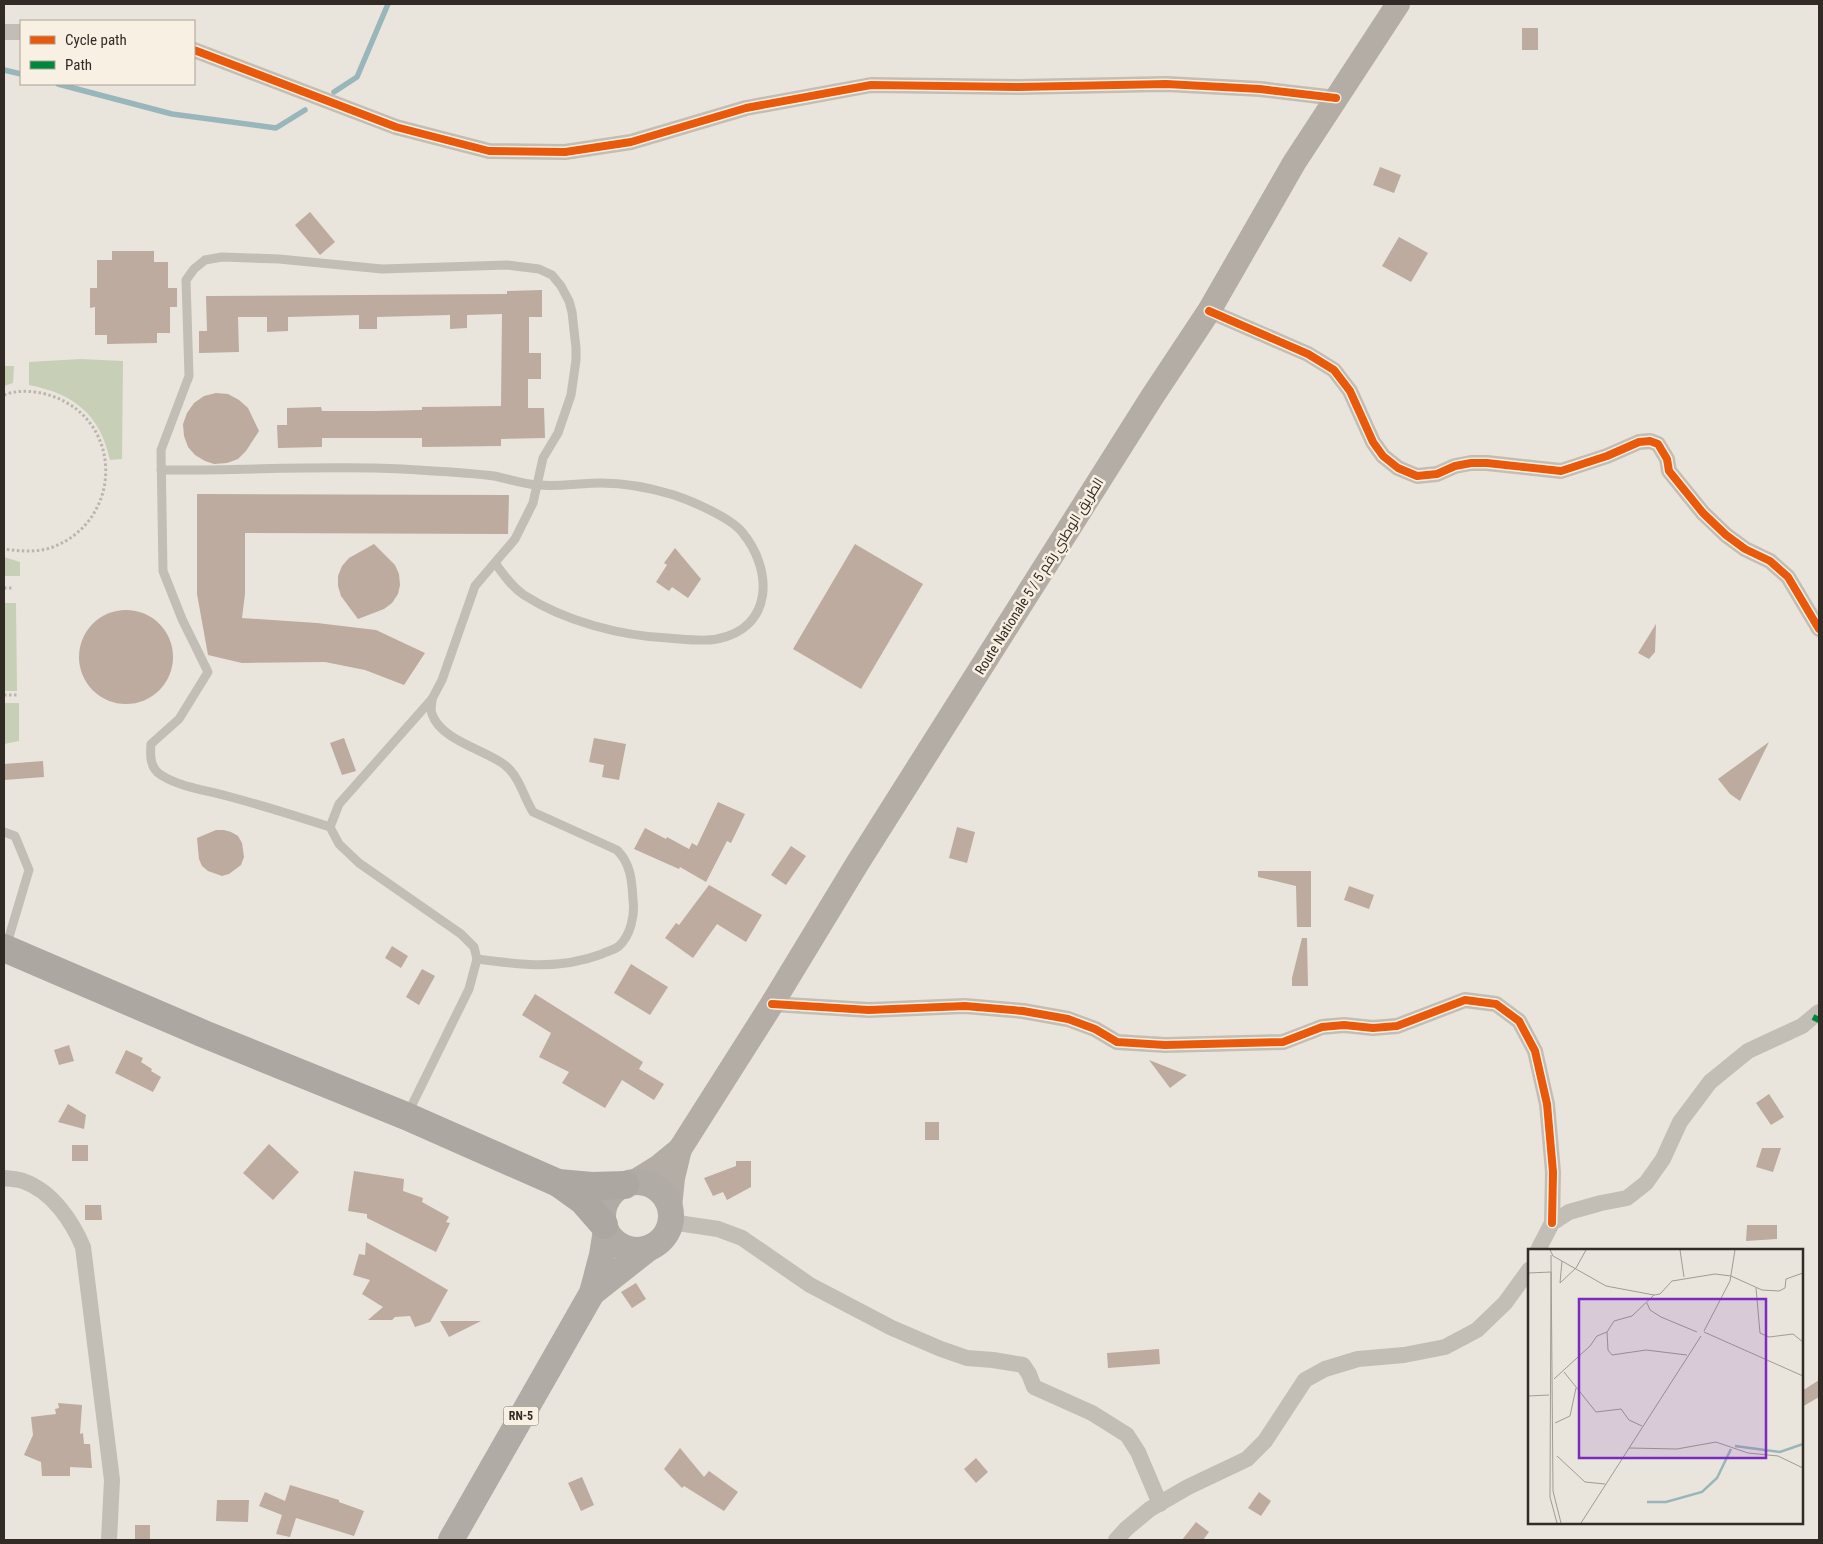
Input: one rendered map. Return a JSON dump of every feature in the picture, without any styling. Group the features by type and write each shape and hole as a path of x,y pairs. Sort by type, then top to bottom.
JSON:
{"highway":[{"path":"5,949 204,1034 406,1116 558,1183 583,1202 605,1227"},
{"path":"558,1183 592,1186 629,1184"}],"main road":[{"name":"Route Nationale 5 / الطريق الوطني رقم 5","path":"680,1149 772,1004 867,847 1142,413 1209,311 1294,163 1398,4"},
{"path":"680,1149 673,1178 670,1215 664,1238 649,1248 636,1250 624,1248 613,1240 605,1227 603,1215 609,1196 616,1189 629,1184 658,1167 680,1149"},
{"path":"629,1184 646,1183 657,1188 665,1197 670,1215"},
{"name":"RN-5","path":"450,1540 592,1293 602,1255 605,1227"},
{"name":"RN-5","path":"592,1293 649,1248"}],"street":[{"path":"4,32 20,32"},
{"path":"195,50 396,127 489,151 565,152 631,142 746,108 871,85 1018,87 1166,84 1260,89 1336,98"},
{"path":"1209,311 1308,354 1334,370 1350,391 1373,442 1383,456 1398,468 1417,476 1437,474 1455,466 1487,463 1561,471 1607,456 1639,442 1650,441 1658,444 1667,459 1670,471 1703,513 1739,544 1770,562 1788,577 1819,629"},
{"path":"772,1004 869,1010 965,1006 1023,1011 1068,1019 1095,1029 1117,1042 1165,1045 1283,1042 1322,1027 1344,1025 1373,1028 1397,1026 1465,1000 1496,1004 1519,1021 1535,1051 1547,1104 1553,1172 1552,1223 1539,1249"},
{"path":"1552,1223 1569,1212 1627,1198 1646,1183 1663,1159 1680,1122 1710,1082 1748,1051 1802,1026 1819,1012"},
{"path":"4,1178 23,1180 43,1192 63,1211 75,1228 83,1247 112,1480 109,1540"},
{"path":"670,1215 742,1238 810,1285 892,1328 967,1358 1023,1365 1034,1387 1092,1412 1127,1435 1138,1452 1160,1504"},
{"path":"1116,1540 1126,1529 1160,1504 1188,1487 1246,1459 1266,1441 1305,1380 1325,1369 1358,1359 1404,1355 1445,1347 1477,1330 1506,1303 1528,1271"}],"lane":[{"path":"330,827 339,804 432,699 442,680 475,586 515,539 533,503 543,458 548,446 558,433 571,395 576,360 572,312 569,301 561,286 552,275 539,269 507,264 382,269 279,259 222,257 205,260 194,269 186,280 189,376 161,450 163,571 182,619 208,672 179,719 151,744 150,757 153,767 160,775 183,785 245,801 330,827 339,844 359,863 461,934 474,947 477,959 469,989 406,1116"},
{"path":"162,470 230,470 295,467 401,469 494,476 538,485 622,484 672,494 699,505 742,530 759,558 764,594 761,605 749,625 739,632 717,639 644,637 566,616 524,595 494,563"},
{"path":"432,699 431,713 436,722 450,735 507,767 521,786 528,805 533,812 618,850 625,858 632,879 634,909 628,935 619,947 593,957 559,965 515,964 477,959"},
{"path":"4,832 15,836 29,870 5,949"}],"path":[{"path":"4,395 11,392 39,392 66,401 87,419 102,443 107,470 100,503 92,518 74,536 52,548 27,552 4,549"},
{"path":"4,588 13,588"},
{"path":"4,695 18,695"}],"green space":[{"path":"81,359 123,361 122,459 110,460 99,430 92,418 83,409 59,394 29,385 29,362"},
{"path":"4,366 14,366 13,383 4,386"},
{"path":"4,557 20,562 20,576 4,576"},
{"path":"4,603 16,603 17,691 4,691"},
{"path":"4,703 19,703 19,741 4,744"}],"building":[{"path":"1522,28 1538,28 1538,50 1522,50"},
{"path":"1380,167 1401,175 1394,193 1373,185"},
{"path":"310,212 335,242 320,255 295,225"},
{"path":"1399,237 1428,253 1411,282 1382,266"},
{"path":"112,251 154,251 154,262 168,262 168,288 177,288 177,307 170,307 170,333 157,333 157,343 107,344 107,335 95,335 95,307 90,308 90,288 97,288 97,260 112,260"},
{"path":"542,290 542,317 529,317 529,353 541,353 541,379 528,379 528,408 544,408 545,438 501,439 501,446 422,447 422,438 322,438 322,447 278,448 277,425 287,425 287,408 321,407 322,411 377,411 422,410 422,407 501,406 502,314 467,315 467,328 450,329 450,315 377,317 377,329 359,329 359,315 288,317 288,331 267,332 267,317 238,317 239,352 199,353 199,331 207,331 206,296 507,294 507,291"},
{"path":"216,393 228,394 239,400 248,408 259,431 246,451 238,459 227,463 214,464 195,455 188,447 184,436 183,424 187,413 194,403 204,396"},
{"path":"197,494 509,495 508,534 245,533 245,594 242,618 317,623 376,630 425,653 404,685 365,670 325,662 242,663 208,655 197,594"},
{"path":"374,544 395,565 399,574 400,585 398,594 392,603 384,609 358,619 341,596 338,576 342,566 349,558"},
{"path":"855,544 923,584 861,689 793,649"},
{"path":"675,548 701,579 688,598 672,587 669,591 656,582 667,565 664,563"},
{"path":"126,610 144,614 159,624 169,639 173,657 169,675 159,690 144,700 126,704 108,700 93,690 83,675 79,657 83,639 93,624 108,614"},
{"path":"1656,624 1655,652 1649,659 1638,653"},
{"path":"344,738 356,771 342,775 330,743"},
{"path":"594,738 626,744 619,780 602,777 604,765 589,762"},
{"path":"1769,742 1740,801 1730,794 1718,779"},
{"path":"43,761 44,777 4,780 4,764"},
{"path":"718,802 745,814 731,843 727,841 706,882 680,867 679,869 634,849 645,828 689,849 692,843 697,846"},
{"path":"957,827 975,832 967,863 949,858"},
{"path":"216,830 224,830 238,836 242,843 244,857 241,865 229,874 222,876 208,871 202,866 199,859 197,838"},
{"path":"791,846 806,856 786,885 771,875"},
{"path":"1258,871 1311,871 1311,927 1297,927 1296,886 1258,877"},
{"path":"709,885 762,915 746,942 717,924 693,958 665,938 676,923 679,925"},
{"path":"1349,886 1374,895 1369,909 1344,900"},
{"path":"1302,938 1307,938 1308,986 1292,986 1292,978"},
{"path":"392,946 408,956 401,968 385,958"},
{"path":"631,964 668,987 650,1015 614,993"},
{"path":"422,969 435,976 419,1005 406,997"},
{"path":"535,994 643,1062 639,1069 664,1084 654,1100 622,1080 605,1108 562,1083 569,1072 539,1057 551,1033 522,1015"},
{"path":"69,1045 74,1061 59,1065 54,1050"},
{"path":"126,1050 143,1058 141,1062 161,1077 153,1092 115,1073"},
{"path":"1149,1060 1187,1075 1170,1088"},
{"path":"1769,1094 1784,1117 1771,1125 1756,1103"},
{"path":"68,1104 86,1115 84,1129 58,1122"},
{"path":"925,1122 939,1122 939,1140 925,1140"},
{"path":"269,1144 299,1172 273,1200 243,1173"},
{"path":"72,1145 88,1145 88,1161 72,1161"},
{"path":"1762,1148 1781,1148 1773,1172 1756,1167"},
{"path":"736,1161 751,1161 751,1187 727,1200 723,1192 713,1196 704,1178 736,1166"},
{"path":"354,1171 404,1179 403,1191 423,1198 422,1202 449,1217 446,1222 450,1223 436,1252 367,1218 367,1214 348,1211"},
{"path":"85,1205 101,1205 102,1220 85,1220"},
{"path":"1747,1225 1777,1225 1777,1239 1746,1241"},
{"path":"366,1242 448,1290 430,1322 415,1327 410,1316 395,1317 392,1320 368,1320 383,1307 362,1294 370,1280 353,1275 359,1254 365,1255"},
{"path":"636,1283 646,1299 632,1308 621,1292"},
{"path":"440,1321 481,1321 449,1337"},
{"path":"1159,1349 1160,1364 1108,1368 1107,1353"},
{"path":"1819,1380 1819,1397 1803,1406 1803,1390"},
{"path":"58,1403 82,1405 80,1434 83,1433 84,1444 90,1444 92,1468 70,1467 70,1476 42,1476 41,1462 24,1455 33,1435 31,1417 56,1414 55,1409 59,1408"},
{"path":"680,1448 704,1477 709,1471 738,1492 724,1511 684,1486 682,1488 664,1469"},
{"path":"976,1458 988,1472 976,1483 964,1469"},
{"path":"582,1477 594,1505 581,1511 568,1483"},
{"path":"290,1485 339,1500 339,1502 364,1511 354,1536 296,1518 290,1537 276,1534 282,1515 259,1506 265,1492 285,1501"},
{"path":"1259,1492 1271,1501 1261,1516 1248,1508"},
{"path":"217,1500 249,1500 248,1522 216,1521"},
{"path":"1196,1522 1209,1532 1203,1540 1182,1540"},
{"path":"135,1525 150,1525 150,1540 135,1540"}],"waterway":[{"path":"334,92 357,77 388,4"},
{"path":"4,70 20,74"},
{"path":"62,85 172,114 276,128 305,110"}],"marked path":[{"path":"1813,1017 1819,1020"}],"cycle path":[{"path":"195,50 396,127 489,151 565,152 631,142 746,108 871,85 1018,87 1166,84 1260,89 1336,98"},
{"path":"1209,311 1308,354 1334,370 1350,391 1373,442 1383,456 1398,468 1417,476 1437,474 1455,466 1471,463 1561,471 1607,456 1639,442 1650,441 1658,444 1667,459 1669,471 1703,513 1726,535 1745,549 1770,561 1788,577 1819,629"},
{"path":"772,1004 869,1010 965,1006 1023,1011 1068,1019 1095,1029 1117,1042 1165,1045 1283,1042 1322,1027 1344,1025 1373,1028 1397,1026 1465,1000 1496,1004 1519,1021 1535,1051 1547,1104 1553,1172 1552,1223"}]}
